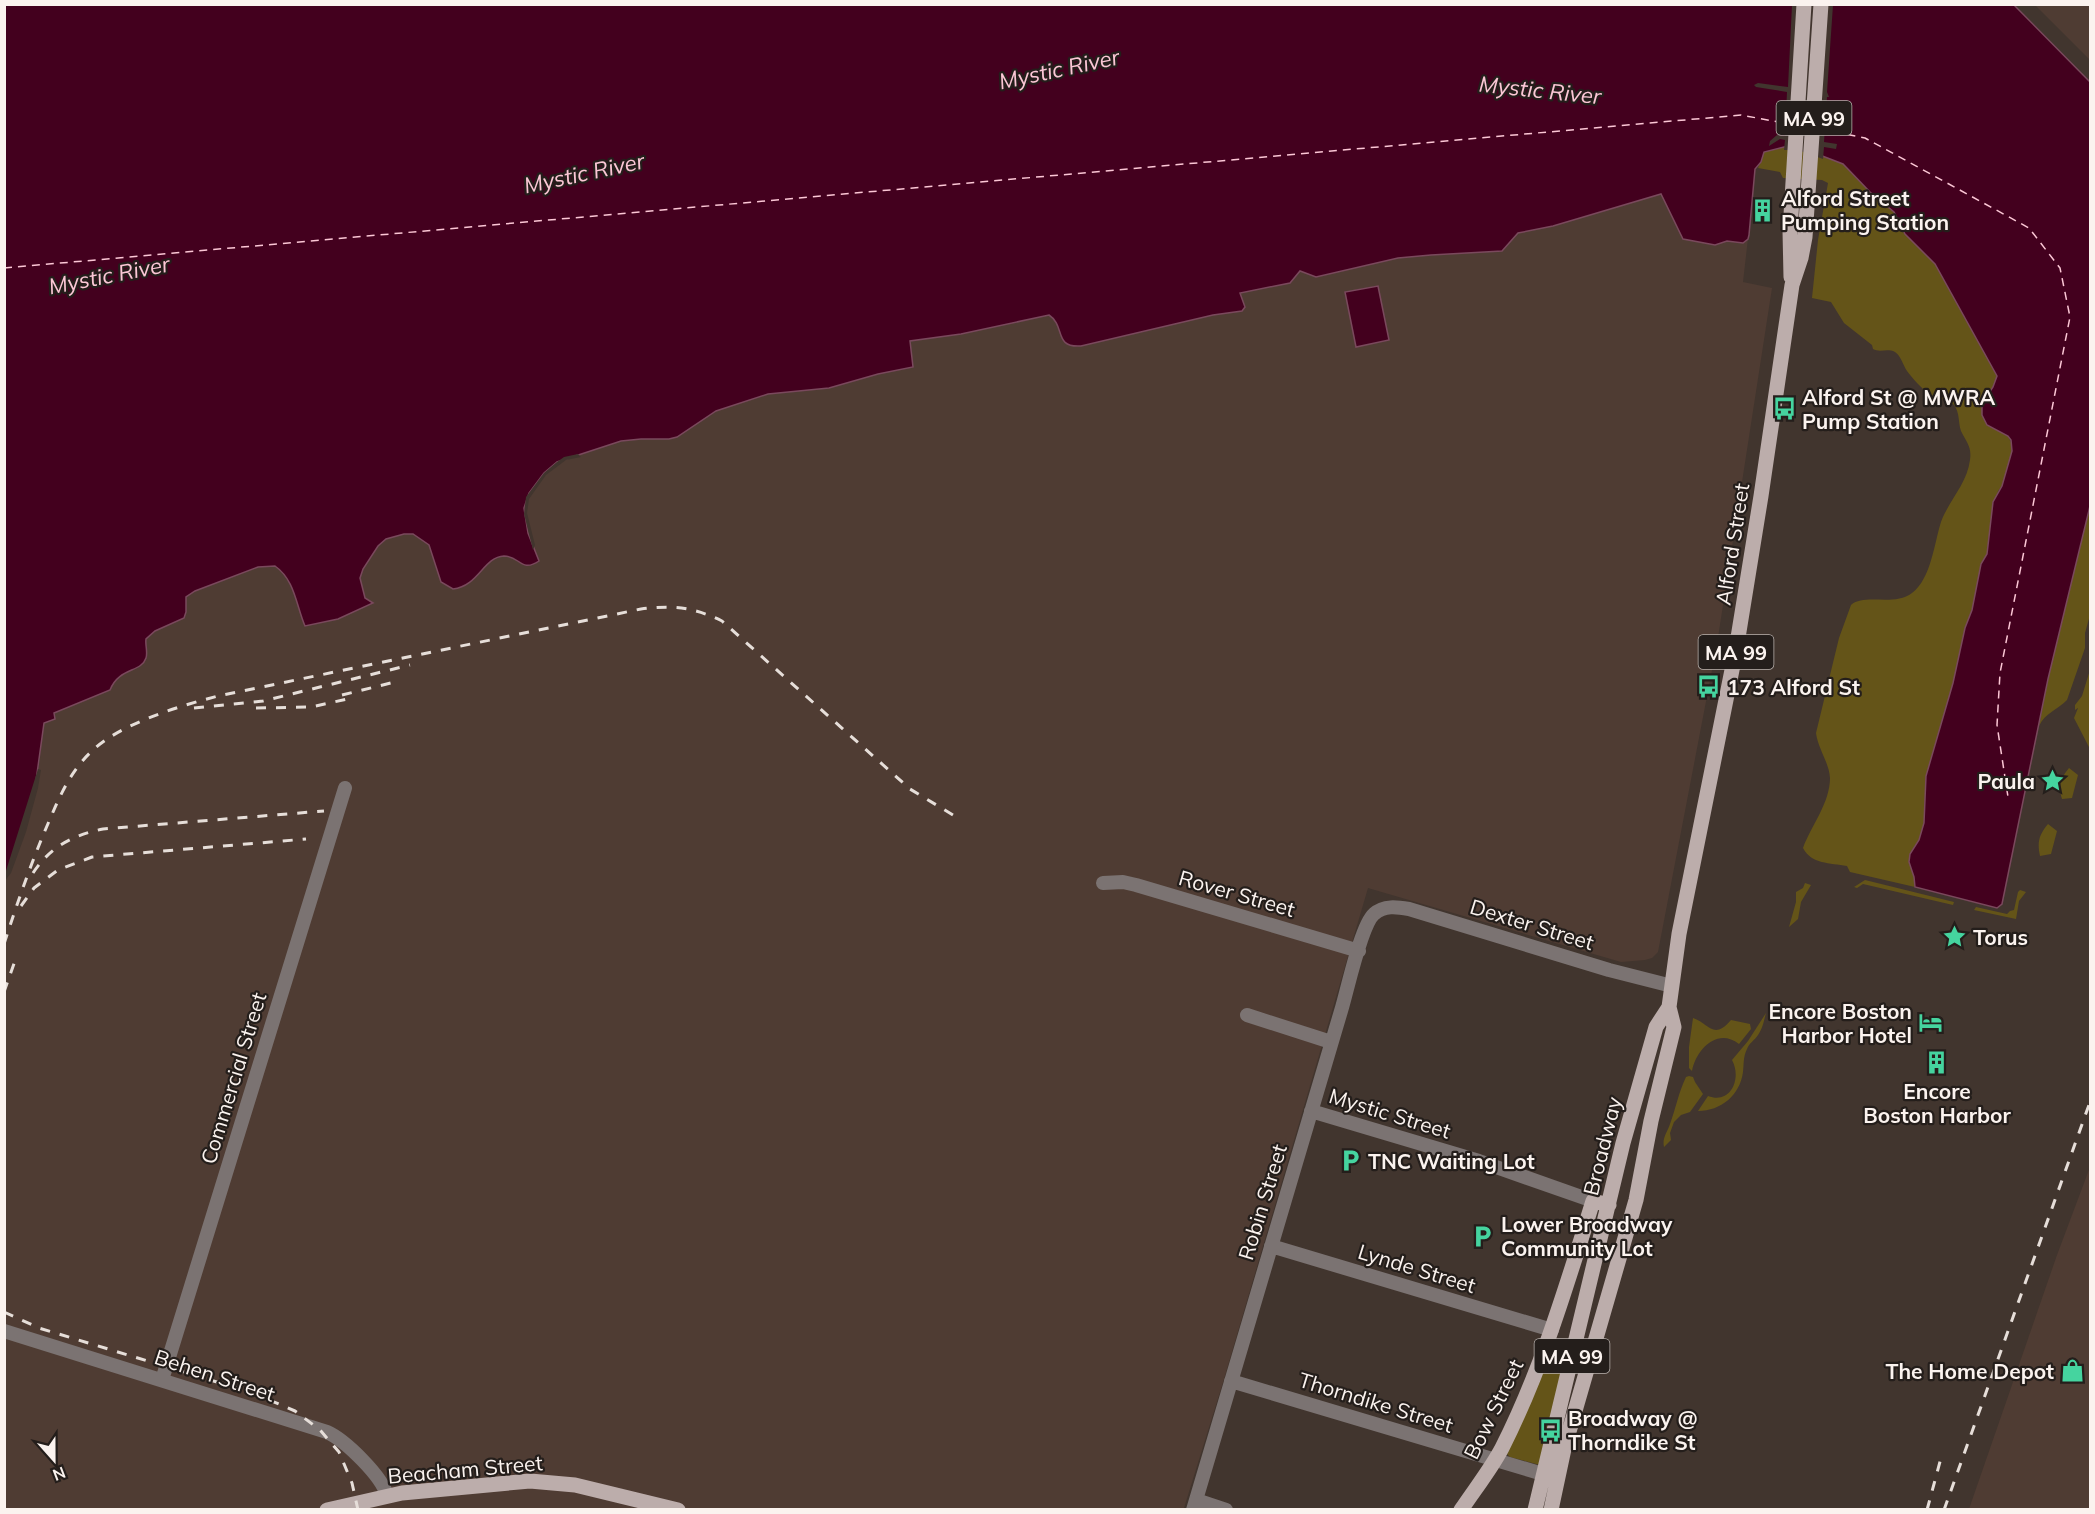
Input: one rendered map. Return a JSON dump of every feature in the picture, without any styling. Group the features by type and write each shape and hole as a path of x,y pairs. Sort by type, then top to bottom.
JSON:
{"main road":[{"name":"Alford Street","path":"1672,986 1679,933 1736,650 1792,285 1790,231 1803,4"},
{"name":"Alford Street","path":"1792,285 1803,253 1808,215 1821,4"},
{"name":"Broadway","path":"1551,1509 1564,1449 1636,1200 1651,1121 1674,1027 1669,1007 1672,986"},
{"name":"Broadway","path":"1535,1509 1623,1143 1656,1027 1669,1007"},
{"path":"1593,1201 1609,1205"},
{"name":"Bow Street","path":"1461,1509 1503,1446 1537,1368 1552,1330 1593,1201"},
{"name":"Beacham Street","path":"327,1509 387,1496 503,1482 542,1481 591,1488 678,1509"}],"street":[{"name":"Commercial Street","path":"162,1380 345,788"},
{"name":"Rover Street","path":"1103,883 1124,882 1136,885 1359,951"},
{"name":"Dexter Street","path":"1379,910 1393,907 1409,909 1609,970 1672,986"},
{"name":"Robin Street","path":"1194,1505 1359,951 1362,933 1370,919 1379,910"},
{"path":"1247,1015 1331,1042"},
{"name":"Mystic Street","path":"1311,1111 1479,1161 1593,1201"},
{"name":"Lynde Street","path":"1271,1246 1552,1330"},
{"name":"Behen Street","path":"4,1331 332,1435 377,1475 385,1487 387,1496"},
{"name":"Thorndike Street","path":"1231,1381 1543,1474"},
{"path":"1194,1505 1226,1509"}],"shaded area":[{"path":"2035,5 2090,5 2090,60"},
{"path":"1784,147 1799,147 1843,164 1870,192 1894,212 1905,234 1935,263 1997,376 1993,387 1984,399 1999,430 2008,436 2012,445 2002,486 1998,491 1987,554 1981,564 1972,610 1965,628 1953,683 1926,776 1924,823 1919,840 1914,847 1915,887 1850,872 1847,866 1816,860 1806,853 1803,848 1824,805 1830,778 1816,733 1839,638 1851,605 1864,600 1905,597 1918,587 1928,570 1941,522 1965,477 1970,451 1961,431 1954,405 1923,389 1909,374 1895,352 1873,349 1872,345 1844,323 1831,302 1812,298 1818,240 1828,183 1822,180 1783,178 1780,172 1758,168 1764,152"},
{"path":"1661,194 1750,221 1743,282 1772,288 1717,644 1658,952 1652,958 1645,960 1621,962 1368,888 1184,1508 1186,1509 5,1509 4,879 35,788 40,758 58,507 710,416 716,411 768,394 829,388 913,367 910,341 961,334 1049,315 1057,323 1062,338 1081,346 1213,315 1242,311 1245,307 1240,293 1300,271 1316,277 1398,258 1457,253 1518,233 1553,226"},
{"path":"2090,506 2090,615 2085,633 2085,648 2067,700 2048,715 2039,726 2048,679"},
{"path":"2090,670 2090,749 2074,718 2078,708 2075,710 2075,705 2082,696"},
{"path":"2069,768 2078,775 2072,798 2062,799 2061,783"},
{"path":"2048,824 2057,831 2051,854 2040,856 2040,839"},
{"path":"1865,880 1954,902 1953,905 1863,884 1857,888 1854,887"},
{"path":"1805,883 1811,885 1801,902 1798,919 1789,927 1796,902 1796,892 1803,888"},
{"path":"2020,890 2026,892 2019,901 2016,919 1974,910 1976,907 2007,914 2014,910"},
{"path":"1766,1013 1760,1032 1746,1052 1741,1080 1734,1094 1722,1105 1698,1111 1708,1096 1723,1097 1732,1088 1736,1074 1732,1060 1748,1041"},
{"path":"1693,1018 1715,1030 1725,1026 1731,1020 1750,1024 1751,1029 1739,1044 1731,1039 1723,1038 1709,1043 1698,1056 1692,1071 1689,1068 1689,1047"},
{"path":"1686,1077 1693,1077 1703,1094 1690,1112 1681,1115 1674,1122 1670,1133 1671,1140 1664,1147 1664,1138 1681,1089"},
{"path":"2090,1167 2090,1509 1969,1509 2057,1255"},
{"path":"1558,1339 1570,1341 1540,1465 1510,1457 1507,1454 1553,1345"}],"water":[{"name":"Mystic River","path":"2013,4 2090,82 2090,506 2048,679 2002,904 1997,908 1915,887 1909,862 1910,854 1919,840 1924,823 1926,776 1953,683 1965,628 1972,610 1981,564 1987,554 1993,502 2002,486 2012,451 2011,440 2008,436 1987,425 1982,415 1982,404 1997,376 1935,264 1905,234 1894,212 1870,192 1843,164 1799,147 1784,147 1764,152 1761,162 1755,169 1749,235 1743,243 1727,241 1715,245 1683,239 1661,194 1553,226 1518,233 1502,251 1398,258 1316,277 1300,271 1290,283 1240,293 1245,307 1242,311 1213,315 1081,346 1067,344 1049,315 961,334 910,341 913,367 829,388 768,394 716,411 677,437 621,441 557,462 544,473 529,493 524,508 528,533 539,561 533,564 524,565 514,558 504,556 497,558 469,583 453,589 441,582 429,545 413,534 404,534 386,539 378,546 363,569 360,578 365,598 373,603 338,619 305,626 287,578 275,566 258,567 195,591 186,597 184,618 155,631 146,639 147,656 140,666 119,677 110,690 54,713 55,719 44,723 35,788 5,879 5,5"},
{"path":"1378,286 1389,340 1356,347 1345,292"}],"pier":[{"path":"1792,5 1833,5 1827,92 1829,97 1827,97 1824,142 1837,144 1836,149 1824,147 1823,159 1798,150 1784,150 1785,140 1780,139 1769,146 1770,141 1777,135 1785,136 1787,92 1754,85 1758,83 1788,87"},
{"path":"578,454 581,457 566,460 546,475 529,499 527,513 535,545 533,550 524,514 526,497 544,473 557,462 564,457"},
{"path":"38,769 41,770 38,788 26,832 11,873 4,882 5,874"}],"ferry route":[{"path":"4,268 1741,115 1789,124"},
{"path":"1820,129 1865,138 2029,228 2060,268 2070,317 2000,673 1997,725 2008,797"}],"railway":[{"path":"4,944 31,865 63,791 73,773 86,757 105,740 119,732 169,710 218,696 641,609 683,608 722,621 910,789 953,815"},
{"path":"194,708 263,701 410,665"},
{"path":"342,695 399,681"},
{"path":"256,708 311,707 352,698"},
{"path":"33,873 55,849 72,839 103,829 324,811"},
{"path":"21,906 34,888 58,870 92,857 306,839"},
{"path":"4,992 17,955"},
{"path":"1944,1510 2090,1102"},
{"path":"4,1312 39,1328 253,1393 295,1411 320,1430 339,1452 352,1483 358,1510"},
{"path":"1927,1510 1941,1458"}],"place":[{"name":"Alford Street Pumping Station","path":"1763,210"},
{"name":"Alford St @ MWRA Pump Station","path":"1784,409"},
{"name":"173 Alford St","path":"1709,687"},
{"name":"Paula","path":"2053,781"},
{"name":"Torus","path":"1955,937"},
{"name":"Encore Boston Harbor Hotel","path":"1930,1023"},
{"name":"Encore Boston Harbor","path":"1937,1063"},
{"name":"TNC Waiting Lot","path":"1350,1161"},
{"name":"Lower Broadway Community Lot","path":"1483,1236"},
{"name":"The Home Depot","path":"2072,1371"},
{"name":"Broadway @ Thorndike St","path":"1550,1430"}]}
